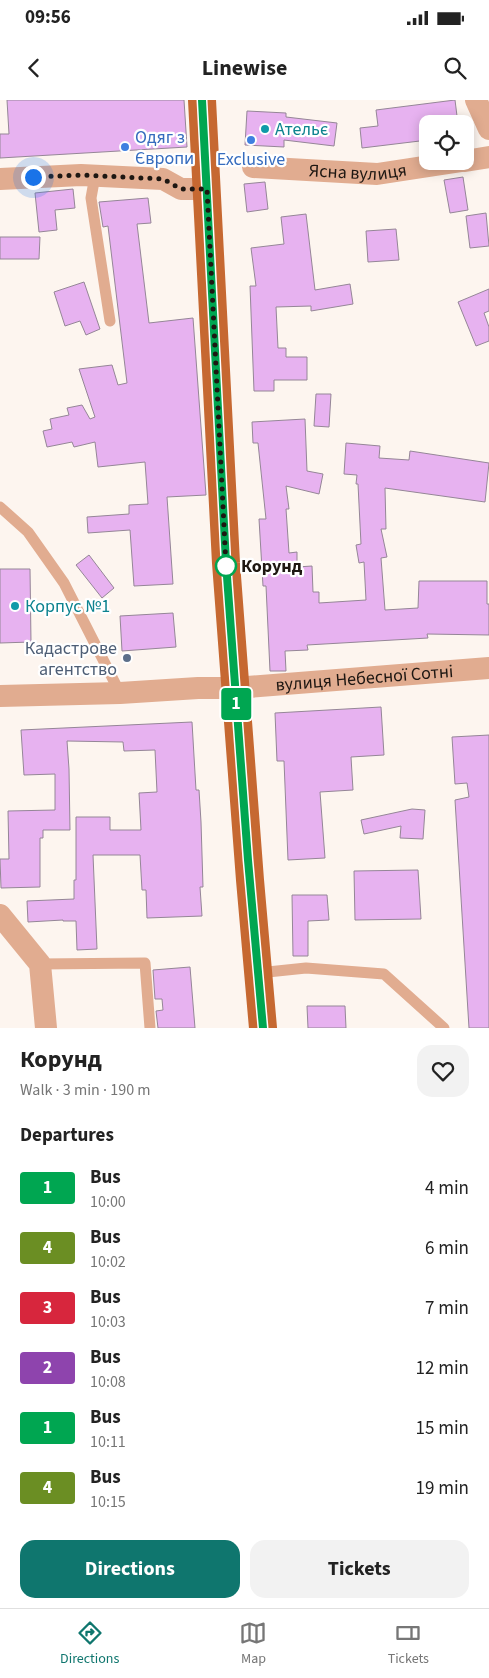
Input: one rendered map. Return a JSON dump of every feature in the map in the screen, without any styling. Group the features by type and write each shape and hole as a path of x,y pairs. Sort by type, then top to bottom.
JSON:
{"main road":[{"path":"202,100 226,563 263,1028"}],"street":[{"path":"476,100 489,129"},
{"name":"Ясна вулиця","path":"474,159 489,157"},
{"name":"Ясна вулиця","path":"253,167 377,174 419,168"},
{"path":"0,179 81,175 163,179 181,189 207,189"},
{"name":"вулиця Небесної Сотні","path":"0,696 235,688 489,668"},
{"path":"0,915 40,964 46,1028"}],"lane":[{"path":"95,176 91,198 110,320"},
{"path":"0,507 28,532 64,583 120,693"},
{"path":"40,964 145,964 150,1028"},
{"path":"258,973 306,968 384,974 444,1028"}],"building":[{"path":"7,100 184,100 187,147 0,158 0,134 9,134"},
{"path":"455,100 457,115 419,115 419,141 362,148 360,128 378,126 376,110"},
{"path":"247,111 286,113 286,117 337,123 334,146 284,140 284,147 245,145"},
{"path":"463,177 468,210 450,213 444,180"},
{"path":"265,182 268,209 247,212 244,184"},
{"path":"73,189 75,208 55,210 57,230 39,232 35,193"},
{"path":"148,198 151,223 137,224 149,323 193,318 206,495 167,497 173,584 134,586 130,530 88,533 87,517 129,514 129,505 148,504 145,462 98,467 95,442 74,447 72,442 47,447 43,431 52,429 50,419 69,415 67,408 82,405 90,419 95,417 79,369 112,365 118,385 127,383 108,226 103,227 99,202"},
{"path":"486,213 489,246 470,248 466,216"},
{"path":"306,214 315,290 350,284 353,304 311,311 311,306 276,307 278,348 286,348 286,357 307,357 307,380 274,380 274,391 254,391 250,286 256,286 251,248 284,244 281,217"},
{"path":"396,229 399,260 368,262 366,231"},
{"path":"0,237 40,237 39,259 0,259"},
{"path":"84,282 100,329 86,335 80,321 65,326 54,292"},
{"path":"489,289 489,311 484,313 489,327 489,341 476,346 458,302"},
{"path":"316,394 331,394 329,427 314,426"},
{"path":"305,419 307,471 323,474 319,494 286,486 289,509 286,509 289,553 297,552 297,567 312,566 313,592 319,592 319,603 366,600 364,562 359,563 356,545 361,544 358,484 356,484 357,475 344,474 346,443 380,446 379,458 409,460 410,451 489,463 485,502 385,488 386,529 381,529 387,557 381,558 385,610 418,608 419,581 487,581 489,635 427,634 428,638 307,645 308,650 285,651 286,671 270,671 266,586 263,586 259,519 266,519 258,443 253,443 252,422"},
{"path":"89,555 114,588 102,598 76,565"},
{"name":"Корпус №1","path":"0,569 30,569 31,642 0,643"},
{"path":"173,613 176,647 122,651 120,616"},
{"path":"381,707 384,755 351,757 353,790 320,792 325,858 288,860 284,761 277,761 275,713"},
{"path":"192,722 196,790 199,790 201,822 203,887 200,887 202,916 147,918 146,890 142,890 140,855 93,855 97,949 77,950 76,921 28,922 27,901 74,899 74,880 76,880 76,817 110,817 110,830 141,830 139,793 157,792 155,750 124,751 123,742 67,741 70,830 43,830 43,838 40,838 40,887 1,888 0,859 9,859 8,811 55,810 55,774 24,775 21,730"},
{"path":"489,735 489,1028 469,1028 455,800 469,797 467,783 455,784 452,737"},
{"path":"412,809 425,810 423,839 400,838 401,826 364,834 361,820"},
{"path":"418,870 421,919 355,920 354,871"},
{"path":"292,895 327,895 329,920 308,921 308,956 293,956"},
{"path":"190,967 195,1028 158,1028 156,1011 163,1010 162,999 155,999 153,970"},
{"path":"307,1006 345,1006 346,1028 308,1028"}],"bus line":[{"name":"1","path":"202,100 226,563 248,860 263,1028"}],"place":[{"name":"Ательє","path":"265,129"},
{"name":"Exclusive","path":"251,140"},
{"name":"Одяг з Європи","path":"125,147"},
{"name":"Корунд","path":"226,566"},
{"name":"Корпус №1","path":"15,606"},
{"name":"Кадастрове агентство","path":"127,658"}],"route":[{"path":"33,177 81,175 163,179 181,189 207,189 226,566"}]}
